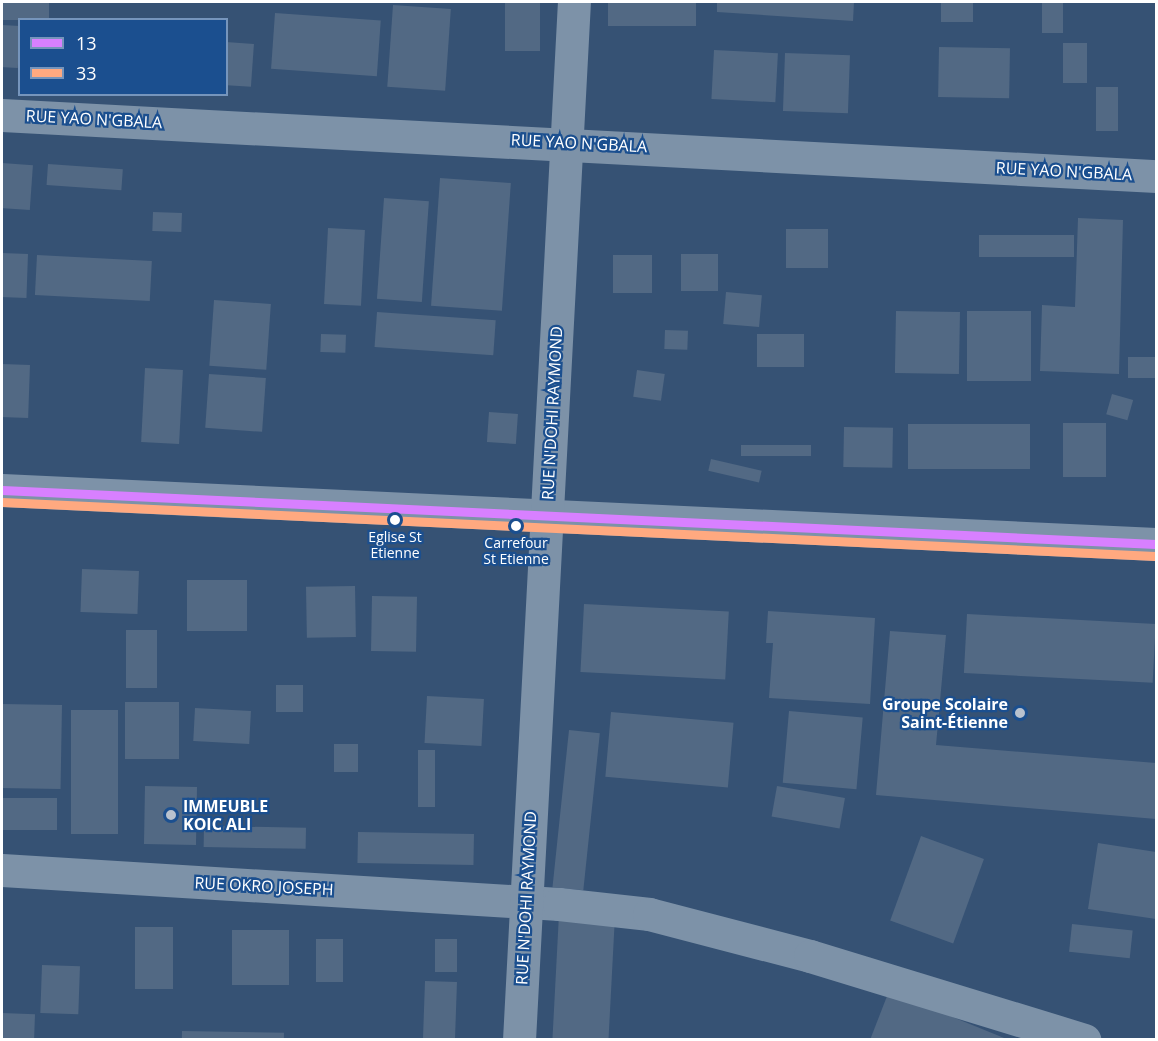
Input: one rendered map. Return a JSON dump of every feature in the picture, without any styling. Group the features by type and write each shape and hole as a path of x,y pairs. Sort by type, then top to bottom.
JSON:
{"street":[{"name":"RUE N'DOHI RAYMOND","path":"519,1040 574,2"},
{"name":"RUE YAO N'GBALA","path":"2,115 567,142 1156,176"},
{"path":"2,490 1156,544"},
{"name":"RUE OKRO JOSEPH","path":"2,870 526,902 649,914 810,956 1084,1040"}],"building":[{"path":"2,2 49,2 49,18 2,20"},
{"path":"505,2 540,2 540,51 505,51"},
{"path":"608,2 696,2 696,26 608,26"},
{"path":"717,2 854,2 853,21 717,12"},
{"path":"941,2 973,2 973,22 941,22"},
{"path":"1042,2 1063,2 1063,33 1042,33"},
{"path":"393,5 451,9 445,91 387,87"},
{"path":"275,13 381,20 377,76 271,69"},
{"path":"2,25 18,26 18,68 2,67"},
{"path":"228,42 254,44 251,87 228,85"},
{"path":"1063,43 1087,43 1087,83 1063,83"},
{"path":"939,47 1010,48 1009,98 938,97"},
{"path":"714,50 778,53 775,102 711,99"},
{"path":"785,53 850,55 848,113 783,111"},
{"path":"1096,87 1118,87 1118,131 1096,131"},
{"path":"2,163 33,165 30,210 2,208"},
{"path":"48,164 123,169 121,190 47,185"},
{"path":"440,178 511,183 502,311 431,306"},
{"path":"384,198 429,201 422,302 377,299"},
{"path":"153,212 182,213 181,232 152,231"},
{"path":"1078,218 1123,220 1119,374 1040,371 1042,305 1075,307"},
{"path":"328,228 365,230 361,306 324,304"},
{"path":"786,229 828,229 828,268 786,268"},
{"path":"979,235 1074,235 1074,257 979,257"},
{"path":"2,253 28,254 26,298 2,297"},
{"path":"681,254 718,254 718,291 681,291"},
{"path":"37,255 152,261 150,301 35,295"},
{"path":"613,255 652,255 652,293 613,293"},
{"path":"726,292 762,295 759,327 723,324"},
{"path":"214,300 271,304 266,370 209,366"},
{"path":"896,311 960,312 959,374 895,373"},
{"path":"967,311 1031,311 1031,381 967,381"},
{"path":"377,312 496,320 493,355 375,347"},
{"path":"665,330 688,331 687,350 664,349"},
{"path":"321,334 346,335 345,353 320,352"},
{"path":"757,334 804,334 804,367 757,367"},
{"path":"1128,357 1156,357 1156,378 1128,378"},
{"path":"2,364 30,365 28,418 2,417"},
{"path":"145,368 183,370 179,444 141,442"},
{"path":"637,370 665,374 661,401 633,397"},
{"path":"209,374 266,378 262,432 205,428"},
{"path":"1112,394 1133,400 1127,420 1106,414"},
{"path":"489,412 518,414 516,444 487,442"},
{"path":"1063,423 1106,423 1106,477 1063,477"},
{"path":"908,424 1030,424 1030,469 908,469"},
{"path":"844,427 893,428 892,468 843,467"},
{"path":"741,445 811,445 811,456 741,456"},
{"path":"711,459 762,471 759,482 708,471"},
{"path":"82,569 139,571 137,614 80,612"},
{"path":"187,580 247,580 247,631 187,631"},
{"path":"355,586 356,637 307,638 306,587"},
{"path":"372,596 417,597 416,652 371,651"},
{"path":"584,604 729,612 725,679 580,672"},
{"path":"768,611 875,618 870,704 769,698 773,643 766,643"},
{"path":"967,614 1156,624 1153,683 964,673"},
{"path":"126,630 157,630 157,688 126,688"},
{"path":"890,631 946,635 936,745 1156,763 1156,819 876,795"},
{"path":"276,685 303,685 303,712 276,712"},
{"path":"427,696 484,699 481,746 425,743"},
{"path":"125,702 179,702 179,759 125,759"},
{"path":"2,704 62,705 61,789 2,788"},
{"path":"195,708 251,711 249,744 193,741"},
{"path":"71,710 118,710 118,834 71,834"},
{"path":"789,711 863,717 856,789 783,783"},
{"path":"611,712 734,723 728,787 605,777"},
{"path":"569,730 600,733 583,890 552,887"},
{"path":"334,744 358,744 358,772 334,772"},
{"path":"418,750 435,750 435,807 418,807"},
{"name":"IMMEUBLE KOIC ALI","path":"145,786 197,787 196,845 144,844"},
{"path":"777,786 845,798 840,829 772,817"},
{"path":"3,798 57,798 57,830 3,830"},
{"path":"204,826 306,828 306,849 204,847"},
{"path":"358,832 474,834 473,865 357,863"},
{"path":"921,836 984,859 953,943 890,921"},
{"path":"1098,843 1156,852 1156,919 1088,909"},
{"path":"559,914 615,917 608,1040 552,1040"},
{"path":"1072,924 1133,930 1130,958 1069,952"},
{"path":"135,927 173,927 173,989 135,989"},
{"path":"232,930 289,930 289,985 232,985"},
{"path":"316,939 343,939 343,982 316,982"},
{"path":"435,939 457,939 457,972 435,972"},
{"path":"42,965 80,966 78,1014 40,1013"},
{"path":"425,981 457,982 455,1040 423,1040"},
{"path":"889,991 1009,1040 870,1040"},
{"path":"2,1013 35,1014 34,1040 2,1040"},
{"path":"182,1031 284,1033 284,1040 182,1040"}],"transit line":[{"name":"13","path":"2,490 1156,544"},
{"name":"33","path":"2,502 1155,556"}],"place":[{"name":"Eglise St Etienne","path":"395,520"},
{"name":"Carrefour St Etienne","path":"516,526"},
{"name":"Groupe Scolaire Saint-Étienne","path":"1020,713"},
{"name":"IMMEUBLE KOIC ALI","path":"171,815"}]}
